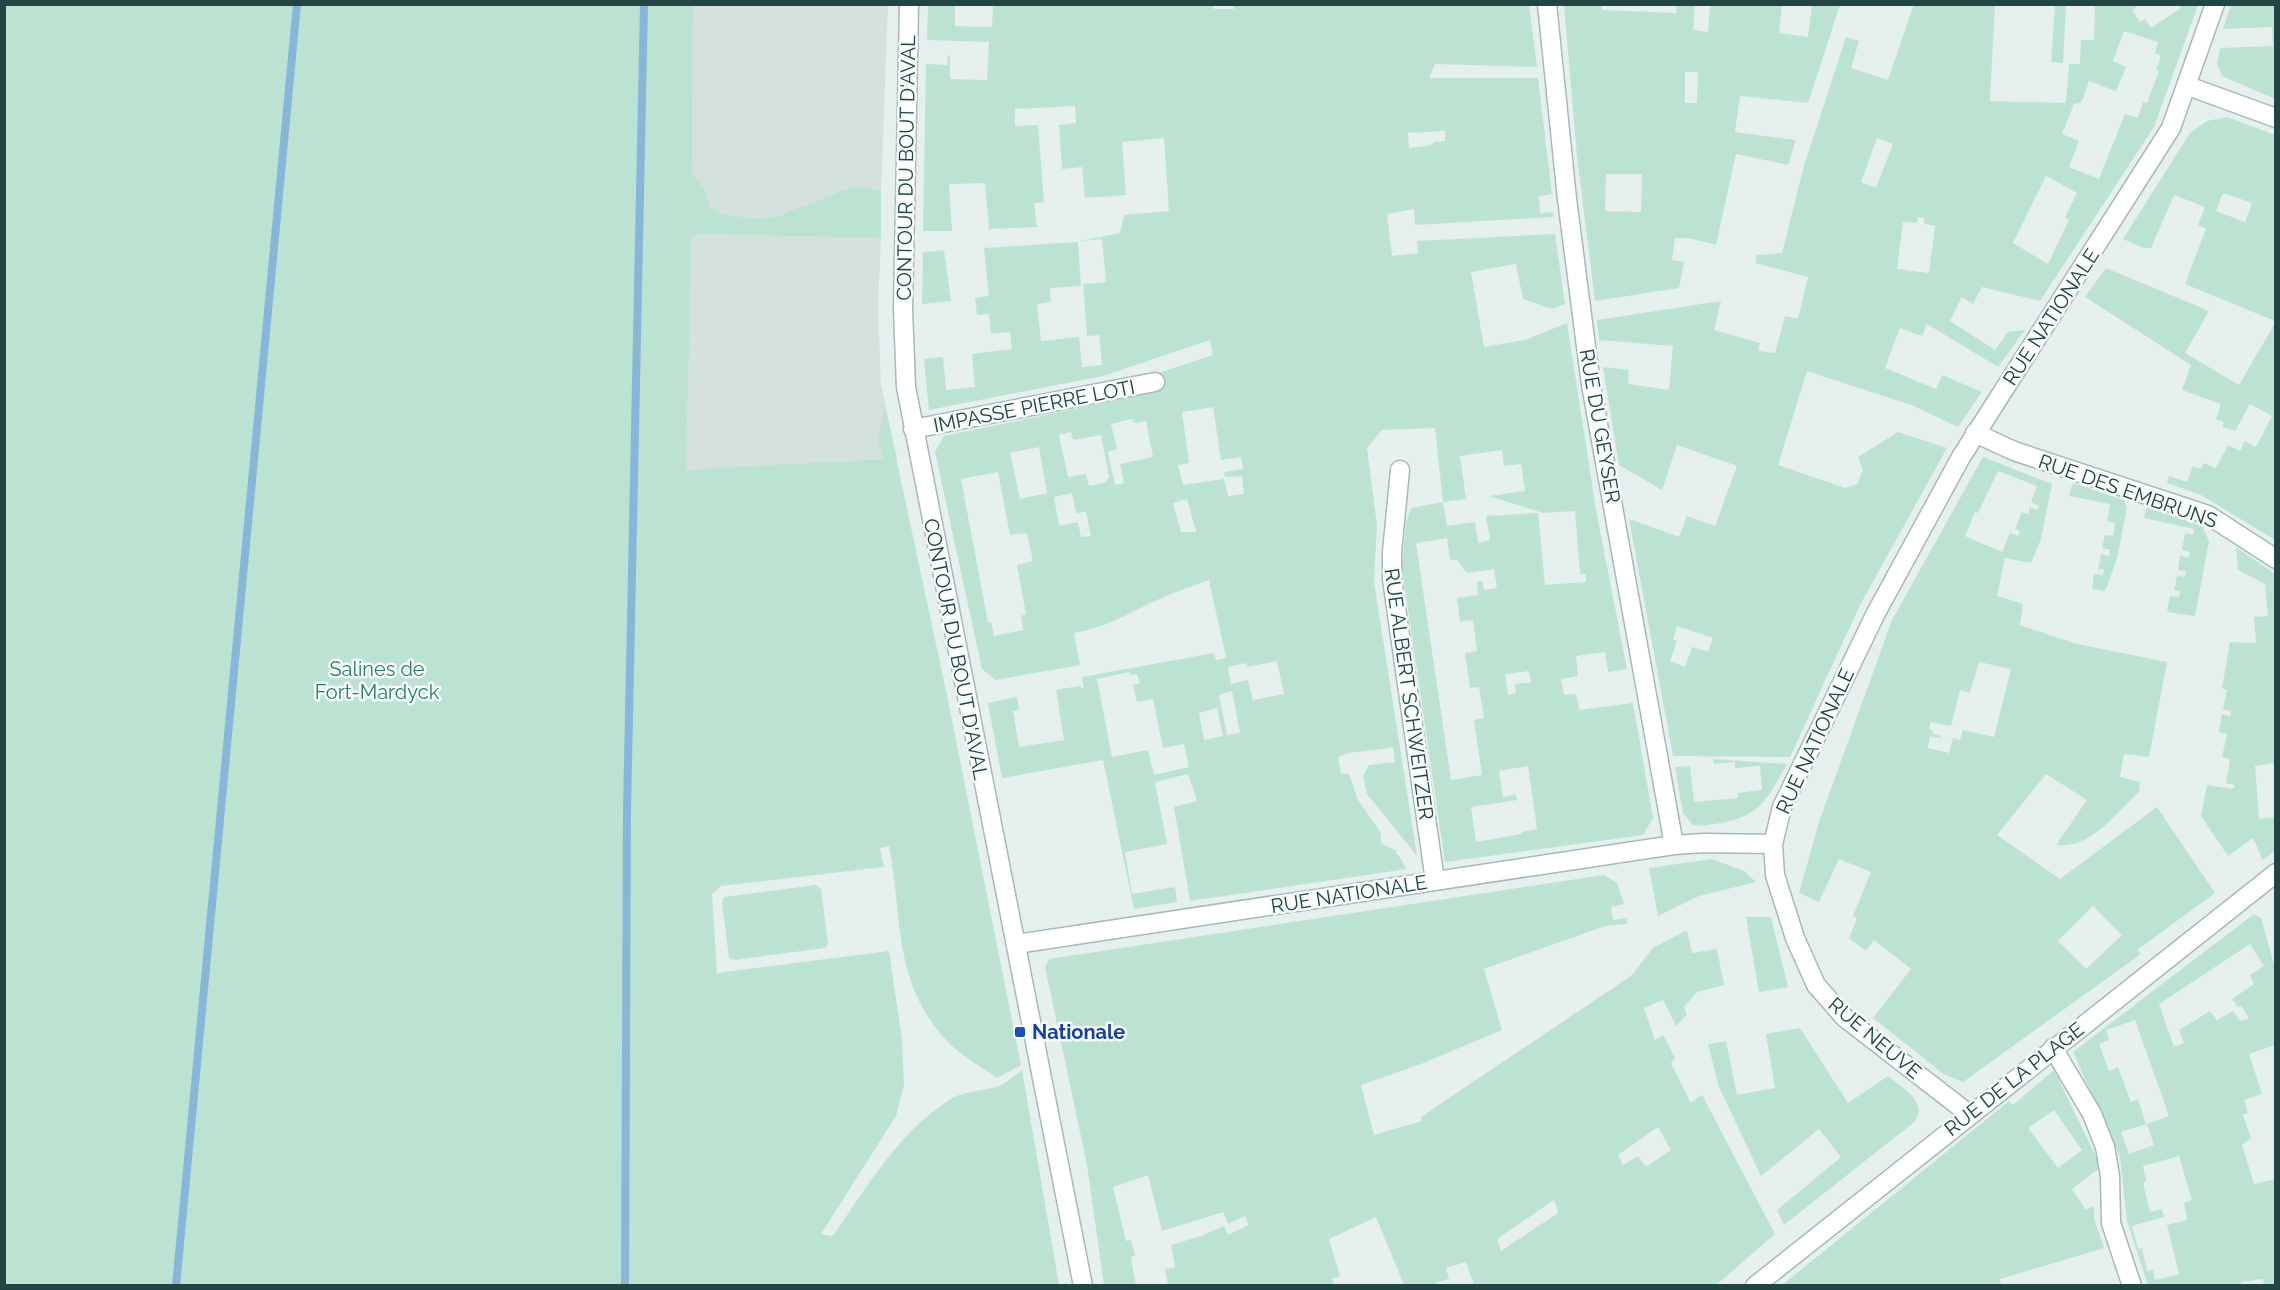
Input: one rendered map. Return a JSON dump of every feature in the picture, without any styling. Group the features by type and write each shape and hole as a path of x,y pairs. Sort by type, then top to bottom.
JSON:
{"street":[{"name":"CONTOUR DU BOUT D'AVAL","path":"909,4 903,331 906,387 1083,1286"},
{"name":"RUE DU GEYSER","path":"1547,4 1567,199 1591,385 1674,845"},
{"name":"RUE NATIONALE","path":"1016,944 1674,845 1773,844 1782,807 1871,623 1975,433 2159,149 2188,86 2215,4"},
{"path":"2188,86 2276,118"},
{"name":"IMPASSE PIERRE LOTI","path":"913,429 1155,382"},
{"name":"RUE DES EMBRUNS","path":"1975,433 2014,451 2208,515 2276,559"},
{"name":"RUE ALBERT SCHWEITZER","path":"1400,470 1392,552 1392,579 1435,881"},
{"name":"RUE NEUVE","path":"1773,844 1776,874 1795,938 1809,972 1825,997 1845,1018 1969,1114"},
{"name":"RUE DE LA PLAGE","path":"1755,1286 1969,1114 2276,873"},
{"path":"2053,1048 2092,1114 2105,1147 2110,1176 2111,1223 2132,1286"}],"shaded area":[{"path":"693,5 888,5 881,190 854,186 778,216 753,219 725,214 709,208 705,189 692,176"},
{"path":"692,234 881,238 878,309 881,385 897,458 686,471"}],"green space":[{"name":"Salines de Fort-Mardyck","path":"5,4 693,5 692,175 705,189 710,208 725,214 754,219 778,216 854,186 881,190 881,238 692,234 686,470 883,459 881,446 877,446 885,406 948,700 1021,1065 997,1078 946,1040 929,1018 916,995 902,948 889,846 880,848 884,867 721,886 712,894 717,973 889,951 902,1040 904,1085 896,1116 821,1234 833,1236 897,1146 928,1115 952,1098 999,1086 1022,1070 1059,1285 5,1285"},
{"path":"993,4 1213,4 1214,9 1234,9 1234,4 1529,5 1537,67 1435,64 1429,78 1538,78 1552,194 1539,196 1540,213 1553,212 1554,217 1415,225 1414,209 1387,214 1392,256 1418,253 1417,241 1555,234 1565,304 1552,309 1523,299 1516,264 1471,272 1484,347 1525,340 1567,323 1596,510 1627,669 1608,672 1605,652 1576,656 1578,676 1561,679 1564,695 1576,694 1579,710 1633,703 1653,818 1643,835 1445,862 1402,568 1406,523 1411,508 1443,502 1435,428 1382,430 1367,448 1377,525 1374,582 1417,856 1367,794 1363,776 1369,765 1395,762 1393,747 1338,757 1341,773 1349,774 1358,800 1381,833 1381,843 1395,850 1407,869 1190,901 1174,807 1197,801 1188,774 1155,782 1167,844 1125,852 1132,894 1175,887 1177,902 1134,909 1103,760 1002,778 988,703 1017,697 1019,710 1013,711 1019,747 1064,740 1056,690 1079,686 1084,689 1082,677 1214,653 1216,660 1226,658 1209,580 1174,593 1111,622 1074,633 1080,665 995,680 982,669 935,452 944,436 1157,392 1152,375 1213,355 1210,340 1103,376 929,410 924,359 943,357 946,390 975,387 972,354 1012,349 1010,332 991,334 989,314 977,315 975,298 989,296 984,248 1078,242 1081,286 1050,288 1051,302 1037,304 1041,341 1079,337 1082,367 1102,365 1099,335 1087,336 1083,284 1106,282 1102,239 1080,241 1120,233 1124,215 1169,211 1164,138 1122,142 1126,195 1085,198 1082,167 1062,169 1059,125 1076,123 1075,106 1015,109 1015,126 1038,125 1044,202 1034,203 1037,227 989,229 985,183 949,184 952,231 923,231 926,64 947,65 948,55 950,56 950,79 987,80 989,42 927,40 928,5 955,5 955,26 992,27","holes":["1445,131 1445,141 1433,142 1433,145 1409,148 1408,133","1213,407 1221,460 1241,457 1243,469 1224,472 1225,477 1242,476 1244,494 1228,496 1224,479 1183,485 1178,465 1189,463 1182,412","1132,419 1134,423 1146,421 1153,457 1120,464 1124,483 1115,485 1108,452 1117,449 1111,424","1071,432 1073,440 1101,435 1109,477 1106,482 1089,486 1086,474 1068,477 1059,435","1039,447 1047,493 1020,499 1010,453","1502,450 1504,466 1521,464 1525,491 1489,496 1543,513 1575,511 1580,574 1586,574 1586,582 1545,585 1538,513 1486,516 1490,540 1478,543 1475,522 1447,526 1443,502 1466,499 1460,456","998,472 1010,535 1027,533 1033,561 1017,565 1026,614 1021,616 1023,630 994,636 991,622 988,622 961,479","1072,493 1076,513 1086,512 1091,536 1081,537 1078,522 1059,526 1054,497","1187,499 1196,532 1181,532 1173,503","1447,538 1450,560 1457,560 1467,573 1494,569 1497,588 1484,590 1482,581 1477,582 1478,595 1457,598 1460,621 1473,620 1477,651 1465,653 1470,688 1479,687 1484,718 1474,720 1482,775 1451,780 1416,543","1277,661 1284,694 1253,700 1248,680 1231,684 1228,667 1246,663 1247,667","1529,671 1531,682 1515,684 1516,693 1508,695 1505,674","1130,672 1131,675 1137,674 1140,683 1133,685 1137,702 1153,699 1163,748 1184,744 1189,767 1154,775 1148,750 1112,757 1097,679","1232,691 1240,733 1227,735 1219,695","1217,708 1223,736 1204,740 1199,713","1528,766 1537,829 1476,842 1471,807 1517,800 1516,795 1503,797 1499,771"]},
{"path":"1914,4 1995,5 1990,101 2066,103 2069,64 2080,64 2081,40 2094,40 2095,5 2134,5 2136,7 2132,10 2140,22 2145,19 2151,28 2181,8 2179,5 2198,5 2154,127 2040,301 1982,287 1973,304 1962,297 1950,321 1995,350 2008,332 2025,330 1998,367 1927,324 1922,336 1900,328 1885,368 1936,389 1942,375 1982,392 1958,427 1914,406 1807,371 1778,465 1845,488 1857,484 1863,470 1858,457 1898,432 1947,448 1860,605 1790,757 1673,756 1629,519 1679,537 1687,516 1715,526 1737,466 1677,445 1662,490 1619,465 1603,367 1629,370 1628,384 1669,390 1673,346 1599,340 1597,320 1721,301 1714,330 1760,343 1758,351 1775,353 1785,316 1798,319 1808,277 1755,263 1757,255 1782,253 1803,169 1846,37 1859,41 1851,68 1888,80","holes":["2124,31 2158,42 2155,53 2161,56 2156,70 2159,71 2147,103 2143,102 2138,118 2125,114 2099,179 2069,167 2079,141 2062,134 2074,104 2081,103 2089,81 2116,91 2126,67 2113,61","1877,138 1893,144 1876,188 1861,182","2046,176 2077,193 2065,217 2069,220 2048,264 2013,243","1918,217 1924,218 1924,224 1935,226 1929,273 1897,269 1903,222 1917,223","1677,626 1713,638 1708,652 1692,647 1685,667 1670,661 1677,641 1673,640"]},
{"path":"1564,5 1602,5 1602,10 1676,13 1677,5 1695,5 1693,30 1708,32 1710,5 1782,5 1779,33 1808,37 1812,5 1840,5 1808,103 1740,96 1735,132 1796,140 1788,165 1736,154 1716,245 1688,238 1675,238 1672,260 1684,262 1679,288 1595,301 1577,156","holes":["1685,72 1698,72 1697,103 1685,103","1606,174 1642,174 1641,212 1605,211"]},
{"path":"2055,5 2066,5 2063,63 2051,62"},
{"path":"2231,5 2275,5 2275,99 2222,76 2217,65 2220,48 2273,46 2272,27 2223,29"},
{"path":"2227,117 2275,135 2275,321 2185,284 2206,229 2198,225 2205,207 2174,195 2151,248 2144,248 2123,239 2190,133 2207,121","holes":["2223,193 2252,203 2245,222 2216,211"]},
{"path":"944,250 951,301 922,304 923,252"},
{"path":"2106,268 2209,311 2185,353 2239,385 2275,323 2275,540 2201,495 2167,483 2169,476 2187,482 2193,466 2201,469 2203,463 2216,468 2228,445 2240,451 2245,441 2256,447 2272,416 2250,404 2235,431 2222,427 2224,422 2216,419 2221,404 2182,390 2191,365 2085,297"},
{"path":"1983,457 2052,484 2041,539 2031,563 2005,558 1997,596 2023,604 2020,625 2077,644 2167,662 2149,757 2124,754 2120,777 2140,782 2139,792 2091,836 2080,842 2056,845 2087,800 2046,774 1997,835 2060,879 2157,807 2215,893 2137,950 2141,954 1963,1082 1945,1075 1873,1018 1911,969 1874,940 1866,951 1849,938 1857,918 1853,916 1871,872 1839,859 1819,902 1799,893 1819,822 1892,620","holes":["1998,471 2037,486 2031,502 2039,506 2037,510 2029,507 2029,515 2022,512 2015,529 2020,531 2018,536 2010,533 2002,552 1965,536 1975,512 1978,513","1979,662 2011,669 1994,737 1963,730 1960,740 1953,738 1949,753 1928,748 1930,736 1940,738 1941,736 1932,734 1933,731 1929,729 1931,722 1951,726 1960,690 1970,693","2093,906 2122,935 2086,969 2058,941"]},
{"path":"2073,483 2124,500 2127,507 2117,559 2105,591 2092,589 2094,574 2103,575 2104,570 2098,569 2101,554 2109,556 2110,550 2102,548 2105,535 2113,536 2115,523 2107,521 2110,504 2069,496"},
{"path":"2147,507 2202,526 2209,541 2195,616 2167,612 2170,596 2179,597 2180,591 2174,590 2177,576 2185,577 2186,571 2178,570 2180,556 2189,558 2190,552 2182,550 2185,533 2193,535 2194,529 2144,518"},
{"path":"2236,547 2275,574 2275,763 2255,766 2259,819 2275,817 2276,850 2263,860 2253,838 2228,856 2201,816 2207,785 2233,789 2235,785 2226,783 2230,759 2222,757 2227,734 2219,732 2222,714 2230,716 2231,711 2223,709 2227,690 2222,688 2230,642 2256,643 2254,617 2268,616 2265,584 2238,570"},
{"path":"1713,759 1787,764 1769,795 1755,810 1735,820 1704,826 1693,825 1683,813 1675,767 1690,766 1694,802 1738,798 1737,793 1762,790 1760,766 1735,768 1735,762 1714,764"},
{"path":"1712,859 1744,871 1756,882 1699,896 1658,916 1649,868"},
{"path":"1604,875 1617,883 1624,904 1611,907 1613,920 1627,918 1627,924 1605,926 1484,969 1502,1030 1421,1064 1361,1085 1374,1135 1422,1121 1421,1117 1631,976 1653,948 1687,930 1692,953 1717,949 1724,985 1697,992 1684,1007 1687,1014 1676,1026 1663,1000 1644,1008 1655,1040 1663,1035 1675,1058 1671,1063 1691,1103 1702,1095 1775,1234 1716,1285 1474,1285 1466,1262 1446,1268 1449,1279 1435,1283 1435,1285 1404,1285 1376,1217 1329,1239 1340,1276 1332,1279 1335,1285 1168,1285 1165,1269 1175,1267 1171,1245 1224,1226 1228,1235 1249,1225 1245,1216 1228,1224 1223,1212 1162,1231 1148,1175 1113,1187 1126,1241 1131,1240 1135,1256 1131,1257 1136,1285 1104,1285 1087,1165 1045,967 1049,959","holes":["1658,1127 1671,1150 1646,1167 1638,1156 1623,1165 1618,1155","1554,1200 1558,1213 1501,1251 1497,1239"]},
{"path":"816,885 821,889 828,944 825,948 734,960 729,958 722,903 724,897"},
{"path":"2254,914 2261,918 2275,968 2275,1045 2249,1054 2262,1094 2244,1100 2248,1113 2243,1115 2251,1138 2242,1145 2254,1184 2275,1179 2275,1285 2264,1285 2263,1279 2241,1282 2241,1285 2148,1285 2127,1221 2120,1157 2073,1052","holes":["2250,944 2264,966 2250,975 2254,984 2232,999 2238,1007 2241,1006 2249,1018 2240,1021 2233,1011 2217,1020 2210,1011 2179,1030 2184,1043 2174,1047 2159,1004","2135,1020 2169,1116 2147,1124 2154,1145 2129,1154 2121,1132 2146,1124 2138,1099 2131,1102 2118,1067 2109,1071 2099,1044 2109,1040 2106,1030","2179,1156 2192,1200 2184,1203 2187,1220 2167,1225 2179,1274 2155,1280 2153,1270 2147,1271 2142,1248 2138,1249 2132,1226 2164,1217 2162,1209 2150,1212 2143,1183 2146,1181 2143,1166"]},
{"path":"1746,917 1771,917 1788,987 1759,992"},
{"path":"1800,1028 1848,1103 1888,1076 1913,1097 1919,1109 1918,1116 1913,1123 1784,1225 1777,1210 1841,1157 1819,1129 1761,1176 1719,1087 1708,1044 1726,1041 1737,1095 1775,1088 1766,1034"},
{"path":"2054,1070 2101,1167 2072,1189 2086,1210 2094,1206 2094,1218 2104,1248 2000,1279 2001,1285 1781,1286 2009,1101 2013,1105","holes":["2054,1110 2082,1150 2058,1168 2028,1128"]}],"waterway":[{"path":"176,1286 297,4"},
{"path":"625,1286 627,810 644,4"}],"place":[{"name":"Nationale","path":"1020,1032"}]}
